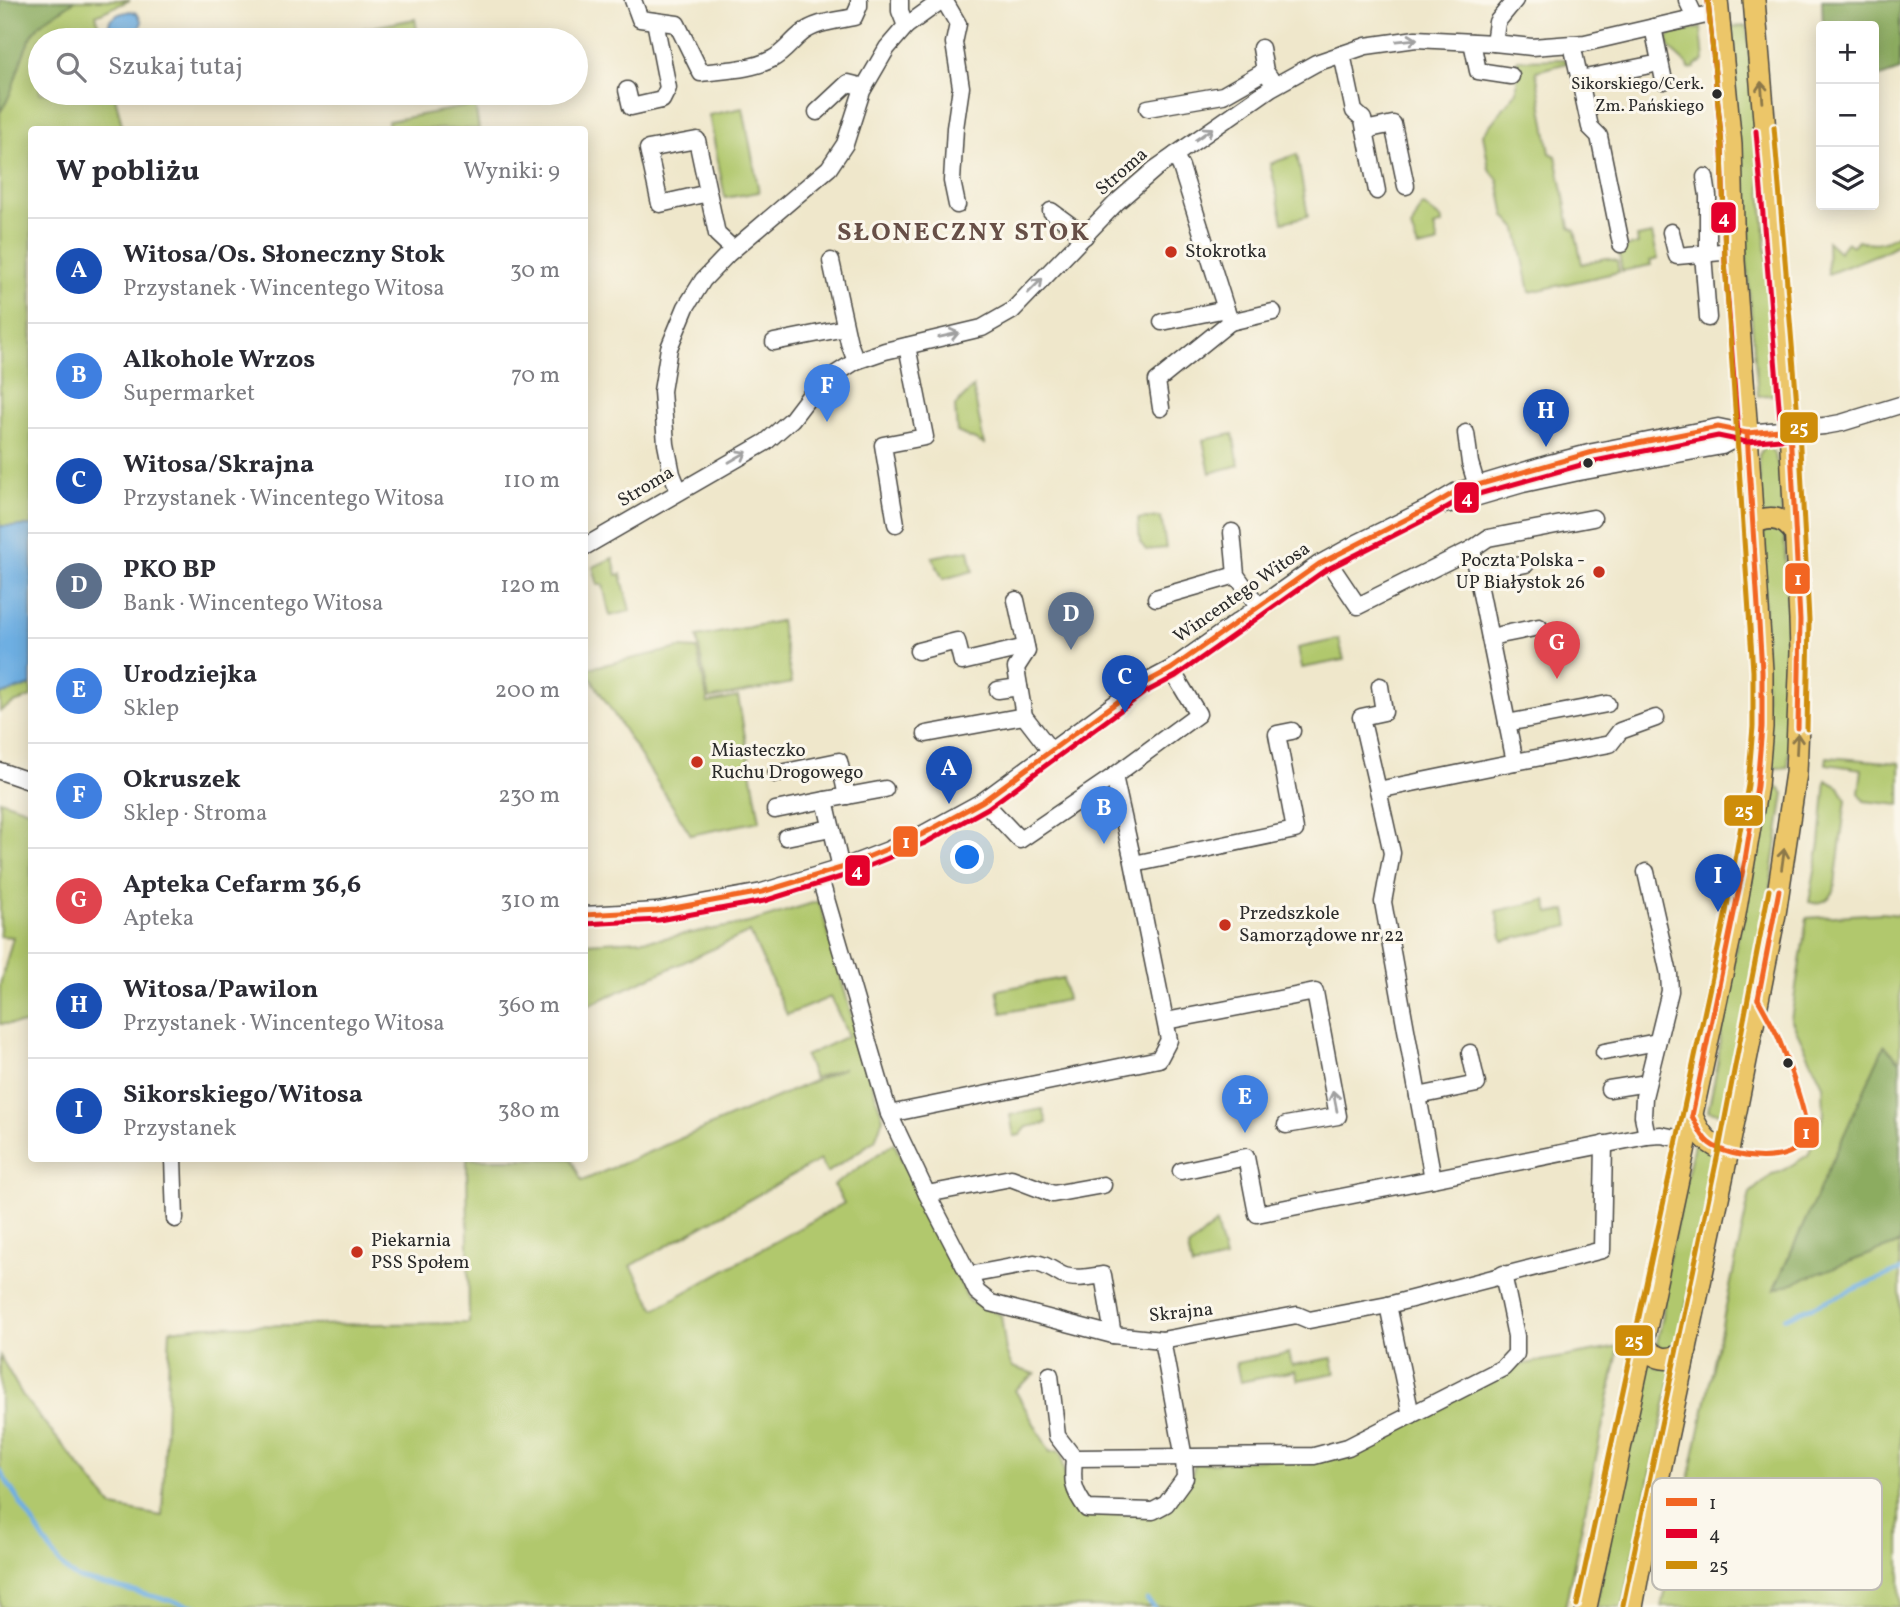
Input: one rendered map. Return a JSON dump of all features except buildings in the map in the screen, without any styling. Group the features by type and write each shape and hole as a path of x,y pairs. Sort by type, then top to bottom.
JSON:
{"main road":[{"path":"1586,1607 1735,914 1757,786 1762,727 1762,671 1733,251 1731,145 1718,6 1740,8 1754,1 1790,429 1796,535 1801,651 1796,773 1775,914 1659,1478"},
{"path":"1753,524 1769,518 1777,519 1785,522 1796,535"},
{"path":"1757,786 1775,775 1796,773"},
{"path":"1692,1116 1701,1135 1709,1144 1728,1151"},
{"path":"1643,1342 1651,1354 1665,1359 1673,1359 1686,1350"},
{"path":"1632,1607 1652,1512"}],"street":[{"path":"633,0 640,19 677,24 701,73 759,65 773,59 808,29 853,17 859,0"},
{"path":"900,0 900,11 906,26"},
{"path":"1494,43 1497,22 1514,0"},
{"path":"1687,0 1695,17"},
{"path":"679,491 672,474 663,423 662,391 669,348 679,319 703,280 733,249 829,168 845,144 864,87 887,48 906,26 938,3 958,24 954,43 961,87 952,181 957,205"},
{"name":"Stroma","path":"588,545 766,442 792,419 808,398 831,377 856,361 982,328 1012,311 1155,169 1275,86 1316,63 1366,46 1416,39 1532,47 1585,43 1695,17 1718,6"},
{"path":"627,90 631,107 662,100 668,88 655,21"},
{"path":"1653,27 1664,81"},
{"path":"1472,42 1478,71 1511,76"},
{"path":"1572,44 1590,127 1600,136 1621,244"},
{"path":"1261,48 1265,71 1275,86"},
{"path":"1342,54 1354,111 1363,119 1377,191"},
{"path":"1580,79 1650,65"},
{"path":"1148,108 1223,95 1265,71"},
{"path":"817,112 848,83 864,87"},
{"path":"1365,130 1393,124 1406,186"},
{"path":"708,193 660,204 648,149 697,140 717,234 733,249"},
{"path":"1175,155 1228,316"},
{"path":"1705,177 1708,196 1705,254 1708,318"},
{"path":"1051,211 1085,236"},
{"path":"1671,232 1677,256 1733,251"},
{"path":"831,261 845,328 856,361"},
{"path":"1162,322 1273,312"},
{"path":"1161,408 1157,382 1228,316"},
{"path":"774,342 845,328"},
{"path":"896,524 883,445 925,437 907,346"},
{"name":"Wincentego Witosa","path":"588,915 616,915 686,907 762,892 841,868 921,835 983,801 1139,686 1171,669 1327,559 1457,491 1478,490 1721,446 1747,433 1841,423 1900,405"},
{"path":"1466,433 1470,463 1478,490"},
{"path":"1327,559 1357,606 1472,549 1488,538 1593,518"},
{"path":"1232,532 1236,575 1259,607"},
{"path":"1472,549 1515,762"},
{"path":"1477,575 1526,564"},
{"path":"1156,598 1236,575"},
{"path":"1016,600 1027,651 1016,668 1024,716 1051,751"},
{"path":"1490,637 1539,627"},
{"path":"918,651 957,641 962,662 1026,647"},
{"path":"983,801 1020,840 1114,776 1198,714 1171,669"},
{"path":"1380,686 1384,712 1361,717 1392,853 1383,902 1433,1179"},
{"path":"998,690 1019,687"},
{"path":"1507,723 1607,704"},
{"path":"926,734 1024,716"},
{"path":"1378,790 1610,744 1620,731 1656,718"},
{"path":"1134,864 1295,830 1277,734 1292,731"},
{"path":"776,774 839,761 847,796"},
{"path":"0,771 28,781"},
{"path":"889,1114 1159,1059 1169,1040 1166,1021 1114,776"},
{"path":"775,810 885,789"},
{"path":"825,800 841,868"},
{"path":"786,837 831,828"},
{"path":"1646,872 1669,974 1670,991 1644,1097 1643,1116 1647,1136"},
{"name":"Skrajna","path":"819,875 889,1114 976,1292 991,1303 1113,1335 1162,1340 1297,1315 1309,1320 1388,1305 1602,1250 1604,1144"},
{"path":"1166,1021 1315,992 1338,1116 1286,1125"},
{"path":"1604,1052 1657,1042"},
{"path":"1418,1096 1477,1084 1470,1053"},
{"path":"1609,1089 1647,1083"},
{"path":"1181,1171 1245,1157 1257,1214 1647,1136 1661,1135 1687,1140"},
{"path":"173,1162 175,1219"},
{"path":"927,1194 1011,1178 1053,1194 1103,1185"},
{"path":"969,1275 1034,1263 1044,1264 1064,1276 1083,1278 1103,1275 1113,1335"},
{"path":"1074,1458 1314,1456 1348,1447 1503,1368 1516,1354 1517,1336 1503,1274"},
{"path":"1388,1305 1411,1415"},
{"path":"1050,1375 1057,1436 1074,1458 1072,1485 1079,1499 1087,1509 1153,1511 1166,1504 1185,1478 1184,1458 1162,1340"}],"green space":[{"path":"0,0 130,0 96,15 99,28 28,28 28,105 117,105 122,126 28,126 28,698 0,711"},
{"path":"0,0 75,0 42,22 38,28 28,28 28,45 11,92 0,112"},
{"path":"1822,0 1900,0 1900,70 1879,77 1879,21 1823,21"},
{"path":"415,19 417,28 368,28"},
{"path":"1747,26 1779,394 1758,396 1727,27"},
{"path":"1701,28 1704,61 1689,69 1669,48 1667,39 1671,34"},
{"path":"1565,59 1567,63 1536,71 1550,153 1556,156 1570,227 1575,230 1582,264 1605,258 1617,261 1619,272 1530,292 1517,229 1505,216 1498,180 1489,169 1483,134 1517,91 1517,60"},
{"path":"475,105 478,126 389,126 388,121"},
{"path":"743,108 759,192 725,198 709,115"},
{"path":"1297,154 1308,216 1283,222 1270,164"},
{"path":"1424,206 1441,219 1443,224 1434,227 1438,243 1418,248 1411,228"},
{"path":"1900,233 1900,243 1828,274 1827,241 1839,252 1847,242 1853,246 1858,240 1880,242"},
{"path":"1652,234 1658,259 1650,261 1651,265 1622,271 1618,249 1638,244 1637,237"},
{"path":"973,387 984,444 957,432 955,406"},
{"path":"1233,434 1239,465 1210,473 1203,440"},
{"path":"1768,446 1773,451 1778,468 1782,516 1760,515 1759,455 1764,447"},
{"path":"1161,517 1166,548 1146,550 1140,542 1138,519"},
{"path":"1765,528 1784,531 1792,712 1788,767 1767,769 1763,534"},
{"path":"969,550 973,571 943,579 932,557"},
{"path":"613,558 617,575 621,574 630,611 610,616 603,585 598,585 593,567"},
{"path":"780,621 792,683 709,699 697,637"},
{"path":"1339,639 1344,660 1302,668 1298,648"},
{"name":"Miasteczko Ruchu Drogowego","path":"680,648 697,649 708,703 738,697 760,821 691,835 588,674 588,668"},
{"path":"1827,757 1900,763 1900,805 1864,801 1859,793 1862,769 1826,764"},
{"path":"1826,780 1839,787 1846,800 1834,892 1823,902 1813,903 1809,902 1820,844"},
{"path":"1770,787 1777,787 1784,793 1762,942 1726,1114 1708,1111 1718,1063 1722,1020 1765,792"},
{"path":"0,800 28,810 28,1024 0,1024 0,985 13,937 0,936"},
{"path":"1546,900 1549,913 1566,910 1569,926 1503,941 1496,911"},
{"path":"819,901 883,1118 875,1140 827,1173 820,1160 631,1266 655,1309 844,1203 834,1185 894,1143 969,1301 1001,1315 1006,1352 1012,1367 1035,1374 1015,1390 1050,1452 1058,1451 1062,1456 1066,1485 1083,1515 1165,1513 1188,1486 1195,1464 1349,1453 1519,1365 1619,1347 1565,1607 0,1607 0,1356 24,1398 113,1507 162,1516 170,1330 205,1326 469,1323 467,1162 572,1162 582,1181 844,1068 814,1078 805,1056 848,1036 831,997 787,1015 750,932 588,1006 588,943 659,939 748,923"},
{"path":"1881,913 1900,915 1900,1061 1885,1046 1774,1289 1900,1243 1900,1607 1662,1607 1666,1590 1882,1590 1882,1478 1689,1478 1750,1193 1772,1174 1808,1155 1824,1115 1823,1085 1791,1019 1807,918"},
{"path":"1063,978 1067,1000 1002,1013 997,990"},
{"path":"1884,1046 1900,1061 1900,1243 1774,1290"},
{"path":"1043,1109 1047,1123 1027,1127 1020,1135 1014,1136 1010,1115"},
{"path":"1696,1135 1719,1154 1678,1345 1663,1351 1657,1343 1663,1316 1665,1275"},
{"path":"1216,1223 1225,1259 1192,1267 1188,1248"},
{"path":"1289,1353 1292,1365 1332,1358 1335,1373 1298,1380 1295,1371 1240,1382 1236,1363"},
{"path":"1646,1357 1657,1368 1673,1367 1623,1607 1596,1607"}],"water":[{"path":"130,11 137,13 142,22 139,28 108,28 110,20"},
{"path":"0,526 28,526 28,686 0,695"}],"waterway":[{"path":"1785,1318 1900,1270"},
{"path":"0,1471 57,1560 68,1572 77,1578 198,1607"},
{"path":"1147,1600 1154,1607"}],"transit line":[{"name":"4","path":"1708,1 1722,146 1725,262 1738,434"},
{"name":"25","path":"1577,1605 1726,912 1748,785 1753,727 1753,671 1725,262 1722,146 1708,1"},
{"name":"25","path":"1774,127 1799,429 1809,620 1807,729"},
{"name":"4","path":"1756,131 1781,430"},
{"name":"1","path":"588,915 657,911 762,892 841,868 921,835 983,801 1139,686 1171,669 1319,564 1457,491 1593,452 1718,427 1747,433 1790,429"},
{"name":"1","path":"1790,429 1800,620 1798,728"},
{"name":"1","path":"1692,1116 1745,860 1757,786 1762,727 1762,671 1747,433"},
{"name":"4","path":"588,924 659,920 764,901 844,876 925,843 988,808 1144,693 1176,676 1324,571 1461,499 1595,461 1718,436 1747,442 1791,438"},
{"name":"25","path":"1623,1605 1719,1149 1769,890"},
{"name":"1","path":"1758,999 1779,890"},
{"name":"1","path":"1692,1116 1709,1143 1719,1149 1746,1156 1777,1156 1790,1152 1800,1145 1806,1135 1801,1102 1791,1072 1778,1037 1758,999"}],"place":[{"name":"Sikorskiego/Cerk. Zm. Pańskiego","path":"1717,94"},
{"name":"Stokrotka","path":"1171,252"},
{"name":"Okruszek","path":"827,422"},
{"name":"Witosa/Pawilon","path":"1546,447"},
{"name":"Poczta Polska - UP Białystok 26","path":"1599,572"},
{"name":"PKO BP","path":"1071,650"},
{"name":"Apteka Cefarm 36,6","path":"1557,679"},
{"name":"Witosa/Skrajna","path":"1125,713"},
{"name":"Miasteczko Ruchu Drogowego","path":"697,762"},
{"name":"Witosa/Os. Słoneczny Stok","path":"949,804"},
{"name":"Alkohole Wrzos","path":"1104,844"},
{"name":"Sikorskiego/Witosa","path":"1718,912"},
{"name":"Przedszkole Samorządowe nr 22","path":"1225,925"},
{"name":"Urodziejka","path":"1245,1133"},
{"name":"Piekarnia PSS Społem","path":"357,1252"}],"district":[{"name":"SŁONECZNY STOK","path":"964,233"}]}
